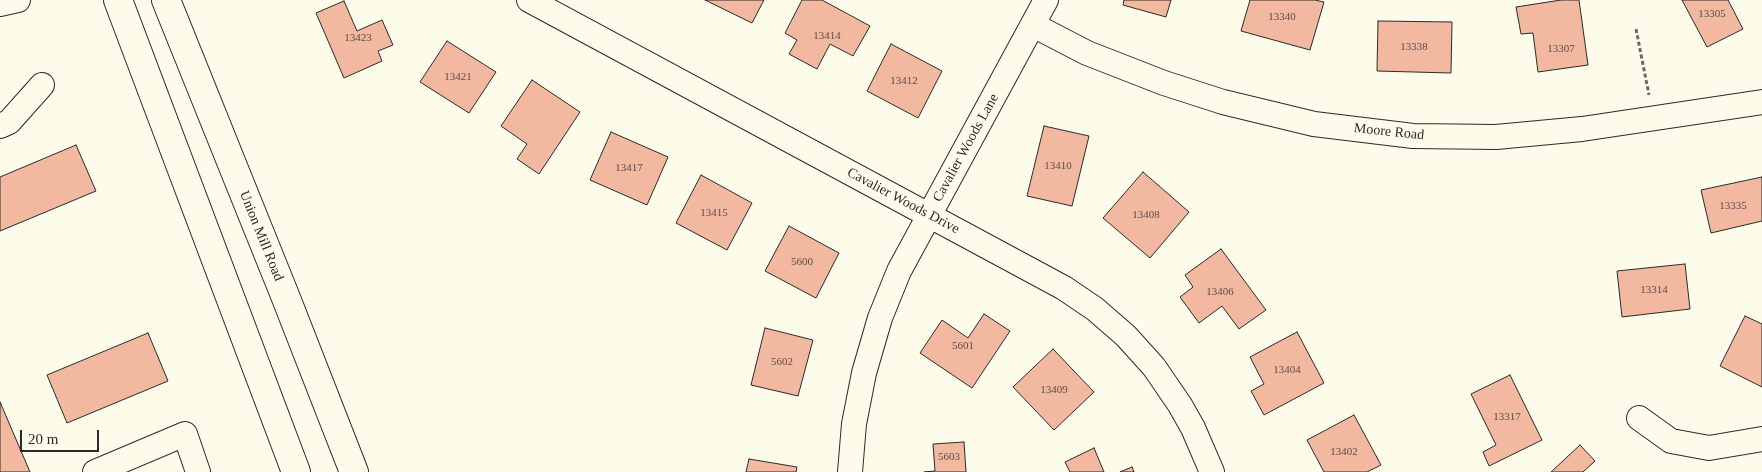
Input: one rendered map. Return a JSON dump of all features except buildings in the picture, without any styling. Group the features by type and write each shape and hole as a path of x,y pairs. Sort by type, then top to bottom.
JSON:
{"street":[{"path":"0,4 18,0"},
{"path":"118,0 296,472"},
{"name":"Union Mill Road","path":"166,0 290,307 354,472"},
{"name":"Cavalier Woods Drive","path":"529,0 1064,288 1095,309 1126,336 1154,367 1193,428 1212,472"},
{"name":"Cavalier Woods Lane","path":"850,472 854,424 861,390 880,318 899,271 1046,0"},
{"name":"Moore Road","path":"1032,25 1087,53 1164,83 1223,102 1314,124 1413,136 1496,137 1582,129 1762,102"},
{"path":"0,126 8,122 42,85"},
{"path":"1639,418 1671,441 1709,448 1762,439"},
{"path":"95,472 185,434 198,472"}],"path":[{"path":"1636,29 1652,119"}]}
